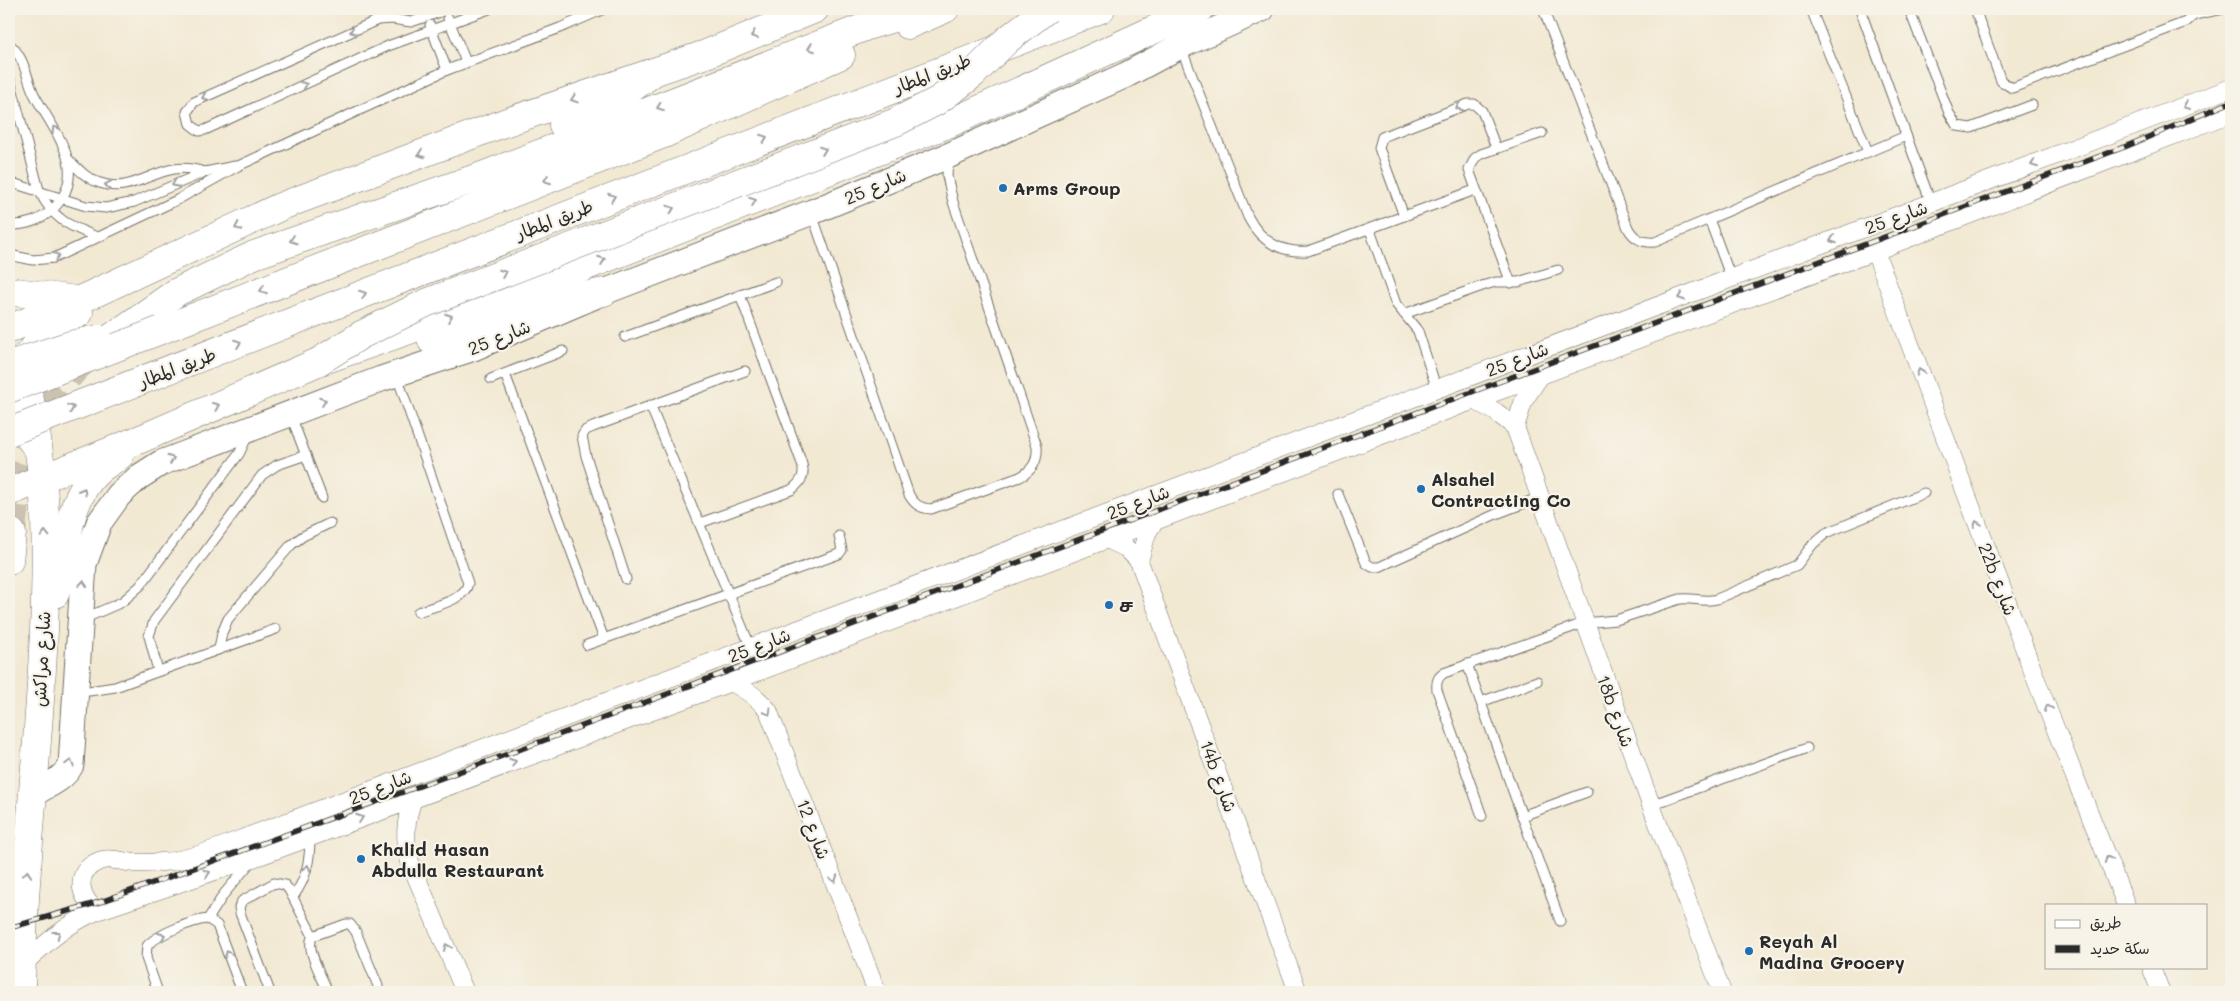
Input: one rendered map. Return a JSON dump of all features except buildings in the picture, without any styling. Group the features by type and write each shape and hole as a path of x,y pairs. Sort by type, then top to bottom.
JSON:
{"main road":[{"path":"9,330 80,300 282,206 504,124 706,54 815,9"},
{"path":"108,340 154,307 202,278 254,255 482,176 870,24 923,9"},
{"path":"12,395 161,330 664,134 945,9"},
{"path":"318,362 361,335 426,303 916,113 973,74 1007,40 1047,9"},
{"name":"طريق المطار","path":"12,395 318,312 1101,9"},
{"path":"9,492 143,438 318,362 541,284 950,123 1199,9"},
{"path":"323,231 396,195 591,114 620,97 654,72"},
{"path":"12,395 45,336 184,252"},
{"path":"9,291 80,300"},
{"path":"364,347 388,349 420,345 574,298 604,292"},
{"name":"شارع مراكش","path":"9,330 15,340 12,395 38,448 45,514 44,621 21,979"},
{"path":"12,395 38,448"},
{"path":"44,621 62,572 72,516 80,495 98,471 143,438"},
{"path":"9,561 12,533"}],"street":[{"name":"شارع 25","path":"34,793 61,778 67,773 71,765 84,564 92,539 102,518 119,494 139,477 161,463 290,413 397,374 471,350 604,292 812,212 950,155 1126,75 1180,46 1262,9"},
{"name":"شارع 25","path":"97,911 87,904 82,893 82,881 87,870 96,862 108,859 136,863 164,862 192,857 218,848 1932,204 2231,88"},
{"name":"شارع 25","path":"21,979 57,933 77,920 97,911 258,856 731,682 1474,400 1875,251 2231,113"},
{"path":"2214,120 2231,127"},
{"name":"22b شارع","path":"1875,251 1988,554 2126,904"},
{"path":"1474,400 1496,412 1514,427 1524,400 1540,376"},
{"name":"18b شارع","path":"1514,427 1650,805 1722,992"},
{"path":"1107,539 1126,548 1139,560 1147,533 1154,522"},
{"name":"14b شارع","path":"1139,560 1298,992"},
{"name":"شارع 12","path":"731,682 745,688 758,698 771,717 877,992"},
{"path":"413,799 407,814 406,846 410,862 465,992"},
{"path":"218,848 234,864"},
{"path":"2151,968 2161,992"}],"lane":[{"path":"466,62 450,23 447,10 411,22 392,19 378,20 194,102 187,112 188,118 194,128 205,130 388,46 450,23 489,9"},
{"path":"9,255 25,260 54,258 178,200 238,166 447,70 560,28 604,9"},
{"path":"1543,9 1632,234 1642,242 1655,242 1906,136"},
{"path":"1811,9 1868,152"},
{"path":"1860,9 1932,204"},
{"path":"1910,9 1949,113 1957,126 1971,128 2032,105"},
{"path":"1975,9 1998,75 2006,86 2012,88 2186,22 2194,12 2223,9"},
{"path":"427,18 447,70"},
{"path":"9,44 21,58 32,90 61,139 69,160 68,182 63,197 51,211 34,221 9,225"},
{"path":"1180,46 1248,217 1262,238 1284,250 1308,252 1475,190"},
{"path":"9,76 39,190 51,211 72,227 97,237"},
{"path":"9,108 15,100"},
{"path":"1404,216 1379,148 1379,142 1382,137 1468,104 1474,104 1479,106 1482,111 1496,148"},
{"path":"1511,283 1470,178 1471,164 1481,154 1542,133"},
{"path":"812,212 909,495 914,503 922,508 931,509 1020,477 1032,468 1037,454 1037,446 953,202 947,176 947,162 950,155"},
{"path":"69,160 90,179 108,186 131,184 174,169 194,169 205,172"},
{"path":"9,182 91,206 106,208 120,206 205,172 238,166"},
{"path":"1709,219 1731,278"},
{"path":"1370,230 1396,304 1418,332 1437,390"},
{"path":"1404,314 1485,285 1496,282 1511,283 1527,280 1558,270"},
{"path":"625,337 776,282"},
{"path":"700,523 791,490 803,478 804,470 801,461 740,295"},
{"path":"491,379 563,351"},
{"path":"626,579 586,456 582,436 586,430 593,426 745,371"},
{"path":"397,374 468,583 464,593 460,596 418,612"},
{"path":"505,374 604,639"},
{"path":"650,405 751,648"},
{"path":"290,413 322,498"},
{"path":"81,620 122,602 140,586 239,454 251,428"},
{"path":"158,671 149,636 154,621 262,475 276,465 306,455"},
{"path":"1338,494 1366,563 1372,567 1379,567 1496,514 1538,498"},
{"path":"1482,816 1436,683 1444,672 1584,623 1616,620 1686,598 1705,602 1717,599 1797,566 1813,544 1826,532 1924,494"},
{"path":"220,649 222,633 228,619 291,545 309,532 330,523"},
{"path":"587,645 839,554 842,550 839,536"},
{"path":"76,689 102,690 276,629"},
{"path":"1467,664 1560,921"},
{"path":"1481,702 1537,681"},
{"path":"1650,805 1807,748"},
{"path":"1522,816 1587,792"},
{"path":"293,896 305,878 308,867 310,837"},
{"path":"158,992 146,958 147,946 156,938 187,925 208,919 242,869 258,856"},
{"path":"270,992 239,907 246,897 274,883 285,885 293,896 313,936"},
{"path":"208,919 216,925 242,992"},
{"path":"328,992 310,949 310,940 313,936 346,924 354,927 375,977 378,992"}],"tunnel":[{"path":"12,533 19,484 33,436 43,414 56,393 89,356"}],"railway":[{"path":"9,928 103,901 505,755 2127,146 2231,102"}],"place":[{"name":"Arms Group","path":"1003,188"},
{"name":"Alsahel Contracting Co","path":"1421,489"},
{"name":"ச","path":"1109,605"},
{"name":"Khalid Hasan Abdulla Restaurant","path":"361,859"},
{"name":"Reyah Al Madina Grocery","path":"1749,951"}]}
